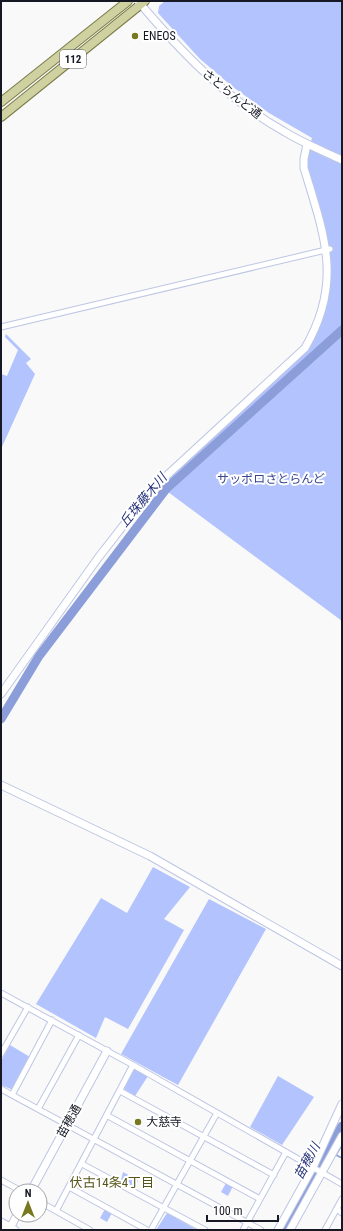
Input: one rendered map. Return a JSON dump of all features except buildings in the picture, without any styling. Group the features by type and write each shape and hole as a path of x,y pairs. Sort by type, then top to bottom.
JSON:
{"main road":[{"name":"112","path":"1,102 128,1"},
{"name":"112","path":"1,117 142,2"}],"street":[{"name":"さとらんど通","path":"142,2 187,57 234,98 284,132 342,160"},
{"path":"1,694 98,558 146,495 169,471 305,348 323,323 332,296 334,281 330,249 304,168 307,144"},
{"path":"1,327 330,249"},
{"path":"1,786 150,856 342,966"},
{"path":"2,994 133,1065 342,1184"},
{"path":"1,1054 28,1007"},
{"path":"12,1095 52,1020"},
{"path":"38,1109 79,1035"},
{"name":"苗穂通","path":"35,1183 107,1051"},
{"path":"56,1211 108,1116 133,1065"},
{"path":"1,1089 261,1230"},
{"path":"120,1091 274,1175"},
{"path":"278,1230 313,1168 331,1132 342,1104"},
{"path":"151,1230 216,1113"},
{"path":"108,1116 260,1199"},
{"path":"290,1230 342,1136"},
{"path":"243,1230 286,1152"},
{"path":"82,1164 205,1230"},
{"path":"69,1188 147,1230"},
{"path":"325,1230 342,1199"},
{"path":"48,1206 90,1230"},
{"path":"336,1209 342,1212"},
{"path":"1,1222 12,1229"}],"green space":[{"name":"サッポロさとらんど","path":"165,1 342,1 342,621 160,486 303,354 316,330 324,308 328,286 329,264 323,220 308,170 307,155 312,138 269,113 233,87 200,59 158,13 159,6"},
{"path":"6,334 31,359 26,363 35,374 1,449 1,374 7,376 18,350 5,337"},
{"path":"153,867 190,887 164,919 184,930 128,1029 105,1017 96,1038 36,1004 101,898 127,913"},
{"path":"209,899 266,929 178,1085 121,1054"},
{"path":"10,1045 30,1057 13,1090 1,1085 1,1061"},
{"path":"134,1069 148,1076 135,1096 124,1089"},
{"path":"278,1076 314,1097 282,1145 250,1127"},
{"path":"123,1172 138,1180 135,1189 121,1180"},
{"path":"226,1183 233,1186 228,1196 221,1192"},
{"path":"105,1209 112,1213 107,1222 100,1218"},
{"path":"167,1213 197,1230 156,1230"}],"waterway":[{"name":"丘珠藤木川","path":"1,719 39,656 166,489 342,330"},
{"name":"苗穂川","path":"284,1230 342,1126"},
{"path":"342,1145 336,1155 342,1158"}],"place":[{"name":"ENEOS","path":"135,36"},
{"name":"大慈寺","path":"138,1122"}],"district":[{"name":"伏古14条4丁目","path":"112,1182"}]}
